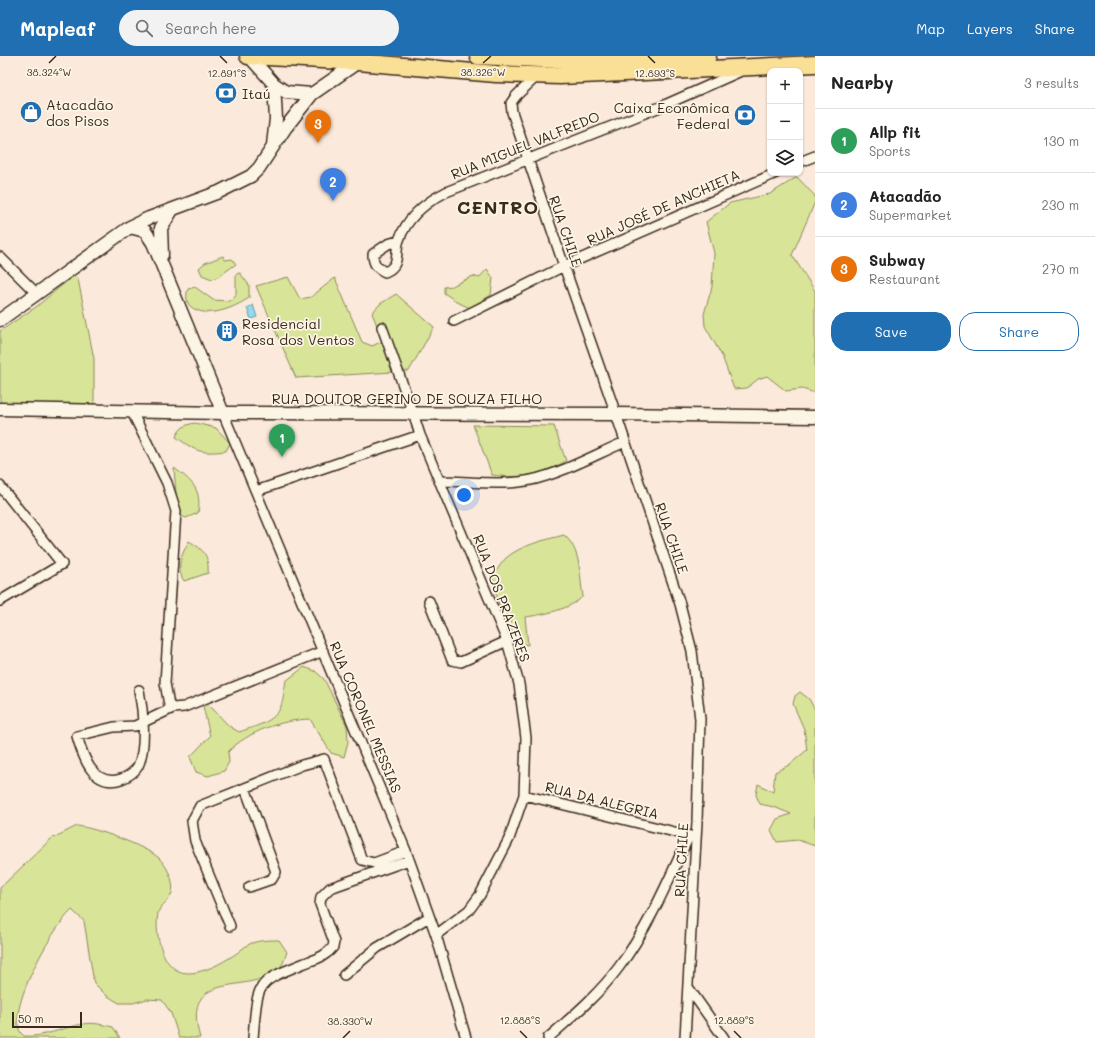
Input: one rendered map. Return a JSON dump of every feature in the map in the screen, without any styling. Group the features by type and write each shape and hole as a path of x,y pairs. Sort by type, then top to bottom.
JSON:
{"highway":[{"path":"248,56 358,62 496,74 537,76 815,64"},
{"path":"478,56 584,61 708,56"}],"main road":[{"path":"248,56 274,84 286,92 312,94"},
{"path":"0,320 130,227 219,192 251,176 259,168 273,146 312,94 358,62"},
{"path":"273,146 276,119 274,84"},
{"path":"164,269 160,240 161,228 172,210"},
{"path":"130,227 140,228 149,236 223,413"},
{"name":"RUA DOUTOR GERINO DE SOUZA FILHO","path":"0,409 131,410 223,413 815,416"}],"street":[{"name":"RUA MIGUEL VALFREDO","path":"398,240 398,252 393,266 385,272 378,269 374,264 373,254 388,244 398,240 418,211 432,199 446,192 660,107 747,68"},
{"name":"RUA CHILE","path":"537,76 511,102 512,112 527,160 616,414 680,604 692,651 700,720 692,836 688,987 685,1038"},
{"path":"803,161 815,156"},
{"name":"RUA JOSÉ DE ANCHIETA","path":"454,321 564,266 769,176"},
{"path":"0,257 37,294"},
{"name":"RUA DOS PRAZERES","path":"382,327 420,435 507,641 519,684 524,717 526,759 524,795 509,839 480,895 469,910 436,935"},
{"path":"131,410 167,483 176,511 165,683 169,705 173,708"},
{"name":"RUA CORONEL MESSIAS","path":"223,413 408,856 436,935 466,1038"},
{"path":"256,491 420,435"},
{"path":"439,481 502,483 520,482 537,478 625,442"},
{"path":"0,486 62,564 0,601"},
{"path":"429,601 452,660 461,662 507,641"},
{"path":"139,690 142,723 141,752 138,767 127,776 114,781 100,778 89,767 82,755 77,736 114,727 136,726 142,723 173,708 184,707 323,652"},
{"path":"230,926 195,842 192,821 200,806 302,765 324,759 362,860 357,878"},
{"path":"245,788 276,872 272,879 249,887"},
{"name":"RUA DA ALEGRIA","path":"524,795 692,836"},
{"path":"548,1038 600,989 619,967 650,918 692,836"},
{"path":"362,860 374,863 408,856"},
{"path":"253,1038 258,991 264,982 272,976 330,952 333,947 334,942 322,911 322,897 330,888 408,856"},
{"path":"344,976 377,948 429,918"},
{"path":"688,987 724,1038"}],"green space":[{"path":"797,177 815,196 815,202 792,255 815,291 815,393 802,389 786,391 767,376 758,379 747,388 734,389 722,356 705,326 704,314 712,287 714,253 706,222 730,203 770,194"},
{"path":"223,256 225,260 232,259 236,264 218,277 212,279 202,275 199,268 205,263"},
{"path":"487,269 493,278 491,295 470,308 444,293 444,287 452,286 473,276 479,278"},
{"path":"240,273 249,285 249,298 243,302 228,309 212,312 204,312 190,306 187,298 188,289 195,287 213,300 229,301 236,295 236,274"},
{"path":"73,276 78,279 94,359 94,406 0,405 0,331 36,307"},
{"path":"288,277 300,299 311,297 335,278 362,342 372,346 383,341 372,313 380,304 396,294 434,327 409,371 296,378 256,286"},
{"path":"195,423 216,428 230,443 226,451 199,451 176,437 183,427"},
{"path":"473,425 554,426 566,461 548,470 530,475 492,475"},
{"path":"174,468 191,482 197,492 199,505 198,513 186,518 181,516 176,493"},
{"path":"564,535 570,541 577,556 583,596 578,601 564,608 540,615 525,617 528,645 519,643 511,629 510,617 499,605 492,576 506,558 512,553 534,544"},
{"path":"189,541 202,550 208,562 208,573 184,581 180,571 180,561"},
{"path":"304,667 315,671 324,679 347,726 348,742 344,757 331,753 310,719 299,720 277,724 245,738 228,752 229,762 224,771 208,776 196,772 190,757 210,736 203,706 209,705 229,726 239,732 257,726 269,720 278,712 283,700 286,681"},
{"path":"800,692 809,699 815,710 815,846 798,840 777,842 771,830 777,819 791,814 774,807 760,804 756,795 758,784 773,792 775,772 789,765 807,750 804,729 793,704 795,696"},
{"path":"77,826 96,830 120,838 143,848 159,858 165,866 169,872 173,888 170,897 158,913 157,931 166,959 171,966 178,971 193,973 205,970 224,961 250,944 269,940 279,940 287,952 282,965 269,976 254,981 209,991 200,1000 196,1015 200,1038 179,1038 171,1013 162,1000 147,999 133,1003 119,1003 106,995 94,983 84,921 72,910 52,935 31,974 18,1012 18,1027 24,1036 31,1036 46,1034 87,1023 113,1027 120,1038 0,1038 0,888 51,839"}],"water":[{"path":"253,305 257,317 251,319 247,308"}],"place":[{"name":"Itaú","path":"226,93"},
{"name":"Atacadão dos Pisos","path":"31,112"},
{"name":"Caixa Econômica Federal","path":"745,115"},
{"name":"Subway","path":"318,143"},
{"name":"Atacadão","path":"333,201"},
{"name":"Residencial Rosa dos Ventos","path":"227,331"},
{"name":"Allp fit","path":"282,457"}],"district":[{"name":"CENTRO","path":"498,207"}]}
